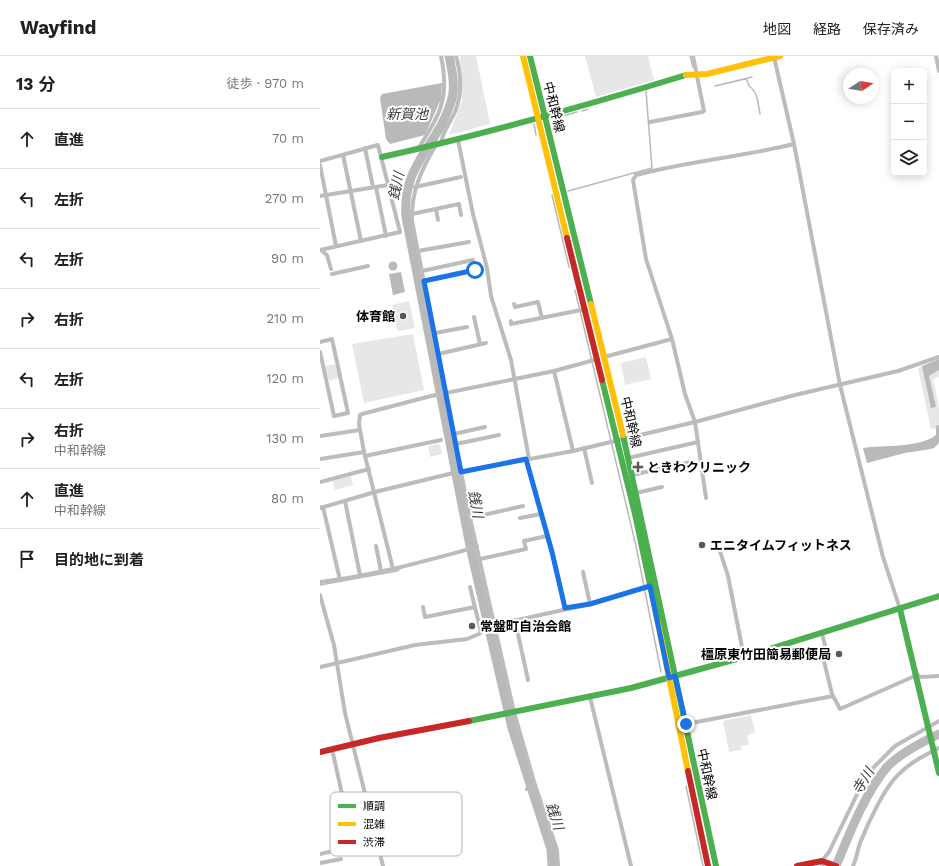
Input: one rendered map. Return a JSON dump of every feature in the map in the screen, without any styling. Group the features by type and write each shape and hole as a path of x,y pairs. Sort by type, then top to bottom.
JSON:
{"main road":[{"name":"中和幹線","path":"524,56 542,118 617,440 646,587 686,724 716,866"},
{"name":"中和幹線","path":"530,56 582,309 597,359"},
{"path":"382,157 458,140 542,118 697,73 707,74 777,57"},
{"name":"中和幹線","path":"617,440 628,458 636,493 708,866"},
{"path":"320,752 354,743 590,697 672,677 744,657 939,596"},
{"path":"900,609 929,728 936,749 939,773"},
{"path":"797,866 823,863 836,866"}],"street":[{"path":"420,149 434,124 445,95 441,56"},
{"path":"456,56 459,100 442,138 420,174 412,200 412,214 475,547 480,559 514,712 535,786 557,850 558,866"},
{"path":"650,122 702,112 704,110 693,56"},
{"path":"936,56 939,71"},
{"path":"777,57 840,384 883,557 900,609"},
{"path":"458,140 473,214 487,268 491,296 506,343 528,459 565,608"},
{"path":"706,498 695,422 685,394 672,339 646,259 633,180 636,175 654,170 761,152 794,144"},
{"path":"320,161 378,145 400,232 320,250"},
{"path":"365,148 386,236"},
{"path":"344,155 361,241"},
{"path":"320,165 336,246"},
{"path":"415,187 461,177"},
{"path":"320,196 388,185"},
{"path":"412,214 458,204 461,215"},
{"path":"436,209 438,220"},
{"path":"418,251 469,242"},
{"path":"320,250 327,254 331,269"},
{"path":"422,271 473,260"},
{"path":"332,274 368,266"},
{"path":"424,281 475,270"},
{"path":"514,304 515,307 538,302 542,318"},
{"path":"511,321 511,324 582,309"},
{"path":"474,317 480,344"},
{"path":"434,333 467,327"},
{"path":"320,342 332,339 348,413 334,416 320,352"},
{"path":"393,569 375,492 364,454 360,430 361,414 436,396 554,371 672,339"},
{"path":"438,354 486,343"},
{"path":"340,580 322,508 375,492 450,474 573,451 695,422 840,384 898,372 939,357"},
{"path":"554,371 573,451"},
{"path":"454,434 485,427"},
{"path":"320,436 360,430"},
{"path":"456,444 499,435"},
{"path":"320,459 364,454 441,440"},
{"path":"628,458 698,442"},
{"path":"584,448 592,483"},
{"path":"632,475 690,462"},
{"path":"320,482 368,469"},
{"path":"636,493 662,487"},
{"path":"345,501 360,575"},
{"path":"470,518 523,506"},
{"path":"520,518 541,514"},
{"path":"480,559 526,549 524,541 547,536"},
{"path":"376,546 381,571"},
{"path":"320,582 340,580 393,569 475,547"},
{"path":"719,548 728,576 744,657"},
{"path":"583,572 590,604"},
{"path":"470,587 481,632"},
{"path":"320,667 415,645 467,639 486,628 565,608 590,604 646,587"},
{"path":"320,595 338,663 342,695 366,792"},
{"path":"423,607 425,617 475,607"},
{"path":"320,620 325,618"},
{"path":"515,620 528,680"},
{"path":"822,633 826,650 822,653 833,696 840,709 917,675 921,677 939,676"},
{"path":"686,724 833,696"},
{"path":"590,697 631,866"},
{"path":"823,863 865,778 895,746 929,728 939,720"},
{"path":"332,749 342,792"},
{"path":"852,866 856,860 860,844 885,792 895,777 908,765 936,749"},
{"path":"528,789 535,786"},
{"path":"320,854 330,852"},
{"path":"381,856 383,866"},
{"path":"320,863 341,859"}],"shaded area":[{"path":"460,56 476,56 490,124 449,135 462,101"},
{"path":"585,56 648,56 654,80 596,97"},
{"name":"体育館","path":"409,301 415,328 397,331 392,305"},
{"path":"413,334 424,390 364,403 352,344"},
{"path":"646,357 651,379 625,385 621,363"},
{"path":"335,364 339,378 329,381 325,366"},
{"path":"922,366 929,376 939,370 939,377 933,379 939,407 939,439 935,428 931,429 918,368"},
{"path":"437,444 440,445 442,454 430,457 428,446"},
{"path":"351,476 353,485 335,490 333,481"},
{"path":"751,715 755,732 747,736 749,745 741,746 741,750 729,752 723,721"}],"water":[{"name":"新賀池","path":"442,83 441,99 425,135 390,144 386,139 380,98 382,94"},
{"path":"393,261 398,266 393,271 388,266"},
{"path":"401,272 405,292 393,295 389,274"},
{"path":"939,359 939,370 929,376 936,407 931,408 922,366"},
{"path":"939,425 939,443 934,448 905,453 867,463 863,448 921,442 936,435 936,426"}],"waterway":[{"name":"銭川","path":"449,56 453,79 451,102 438,132 422,156 409,183 406,199 406,217 471,551 512,728 551,849 552,866"},
{"path":"690,56 693,67"},
{"path":"752,77 715,86 745,79 747,80 749,86 756,95 760,114"},
{"path":"568,191 652,168 646,91"},
{"path":"582,111 588,109"},
{"path":"551,119 577,112"},
{"path":"534,124 536,135"},
{"path":"552,195 569,267"},
{"path":"575,290 636,546 661,672"},
{"path":"320,585 397,571 400,569"},
{"name":"寺川","path":"836,866 852,828 879,777 892,762 919,744 939,734"},
{"path":"686,786 703,866"}],"traffic: fast":[{"path":"530,56 591,304"},
{"path":"382,157 535,119 686,75"},
{"path":"602,380 635,514 658,623"},
{"path":"623,435 716,866"},
{"path":"469,721 631,688 744,657 939,596"},
{"path":"900,609 939,773"}],"traffic: slow":[{"path":"523,56 567,238"},
{"path":"686,75 707,74 780,56"},
{"path":"591,304 623,435"},
{"path":"658,623 688,771"}],"traffic: jam":[{"path":"567,238 602,380"},
{"path":"320,752 379,738 469,721"},
{"path":"688,771 708,866"},
{"path":"797,866 822,861 836,866"}],"place":[{"name":"体育館","path":"403,316"},
{"name":"ときわクリニック","path":"638,467"},
{"name":"エニタイムフィットネス","path":"702,545"},
{"name":"常盤町自治会館","path":"472,626"},
{"name":"橿原東竹田簡易郵便局","path":"839,654"}],"route":[{"path":"475,270 424,281 461,472 526,459 552,552 565,608 575,608 650,586 669,678 675,676 686,724"}]}
